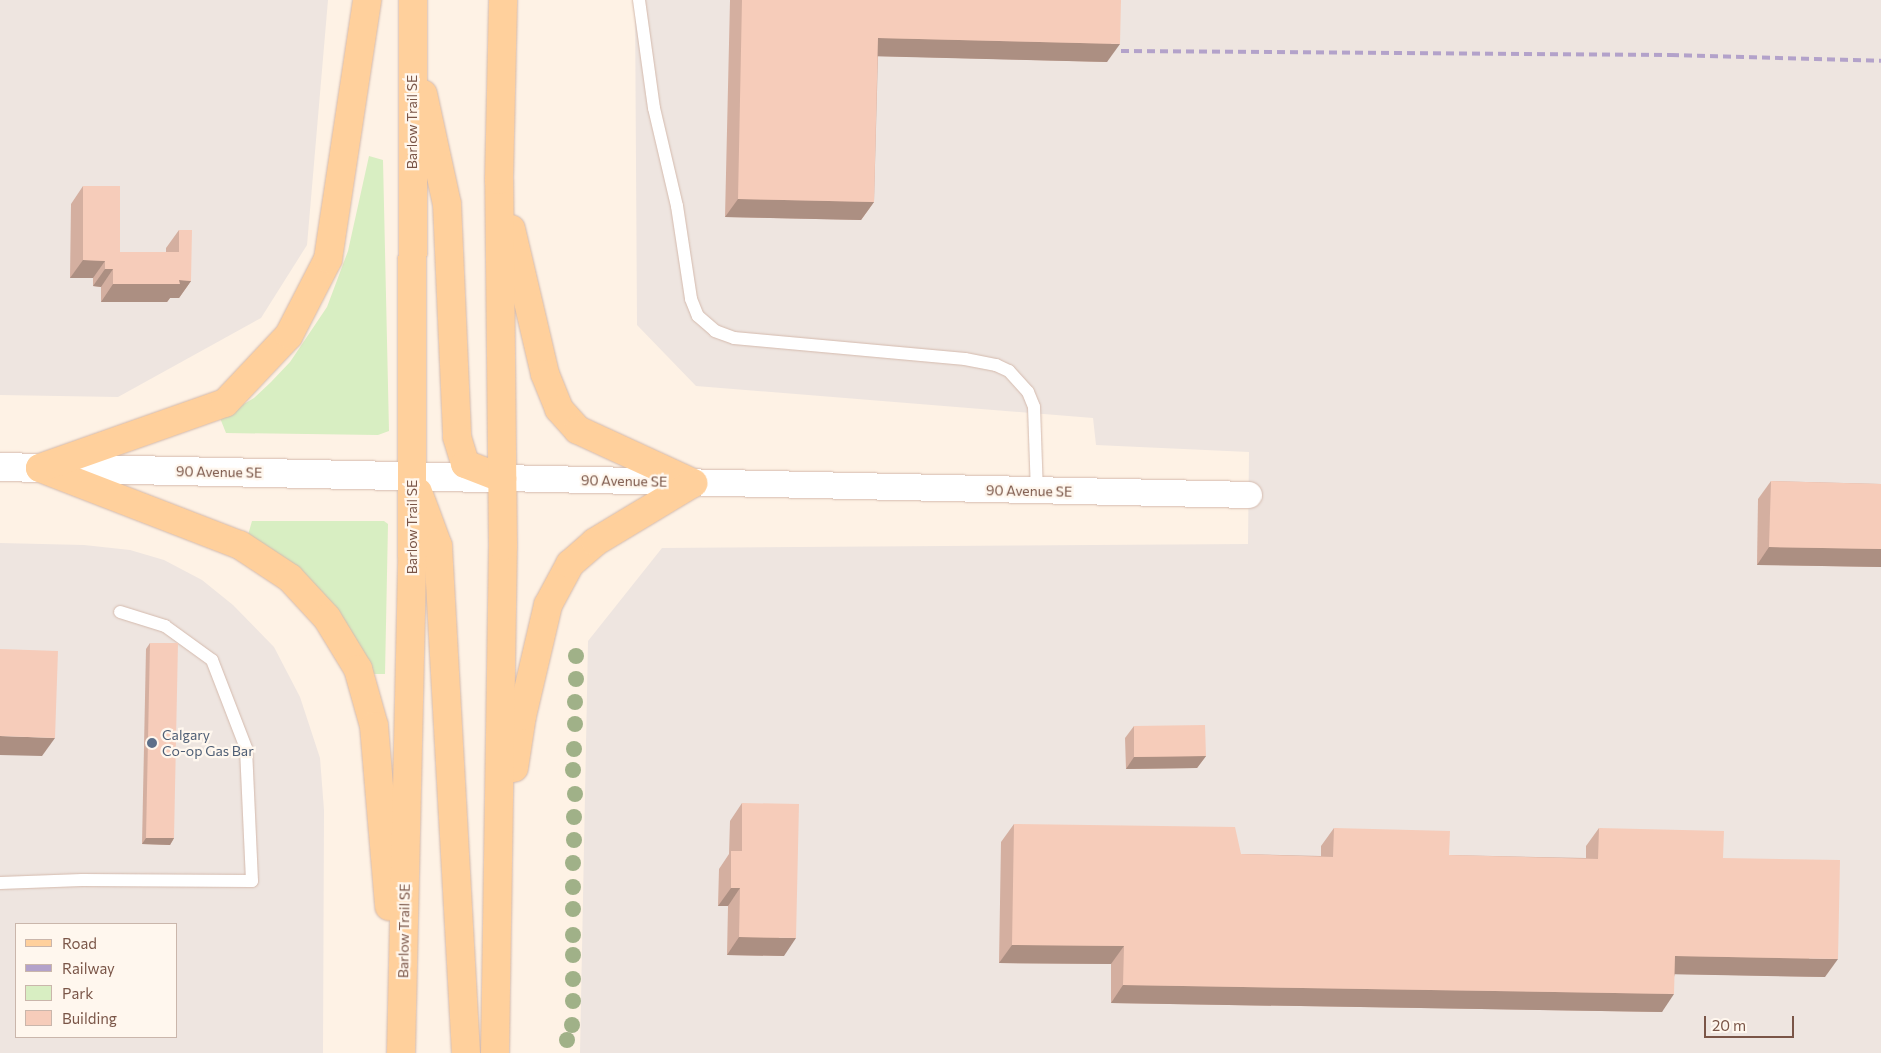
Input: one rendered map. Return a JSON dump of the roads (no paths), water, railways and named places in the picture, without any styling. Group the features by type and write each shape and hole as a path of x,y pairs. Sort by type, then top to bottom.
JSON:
{"main road":[{"path":"40,468 225,403 289,335 328,259 367,0"},
{"name":"Barlow Trail SE","path":"400,1053 412,476 413,0"},
{"path":"495,1053 502,478 499,180 503,0"},
{"path":"412,41 447,204 457,437 465,464 502,478"},
{"path":"499,180 545,374 559,409 578,430 693,483"},
{"path":"40,468 240,545 290,578 327,618 358,669 374,726 400,1053"},
{"path":"412,476 438,546 466,1053"},
{"path":"498,875 522,716 548,605 570,564 595,542 693,483"}],"street":[{"name":"90 Avenue SE","path":"0,467 1249,495"}],"lane":[{"path":"639,0 654,108 677,206 691,299 698,316 715,331 734,338 965,359 996,365 1009,371 1028,392 1034,407 1037,491"},
{"path":"0,884 82,880 252,881 246,748 212,660 165,626 120,612"}],"railway":[{"path":"1121,51 1671,55 1881,61"}],"place":[{"name":"Calgary Co-op Gas Bar","path":"152,743"}]}
